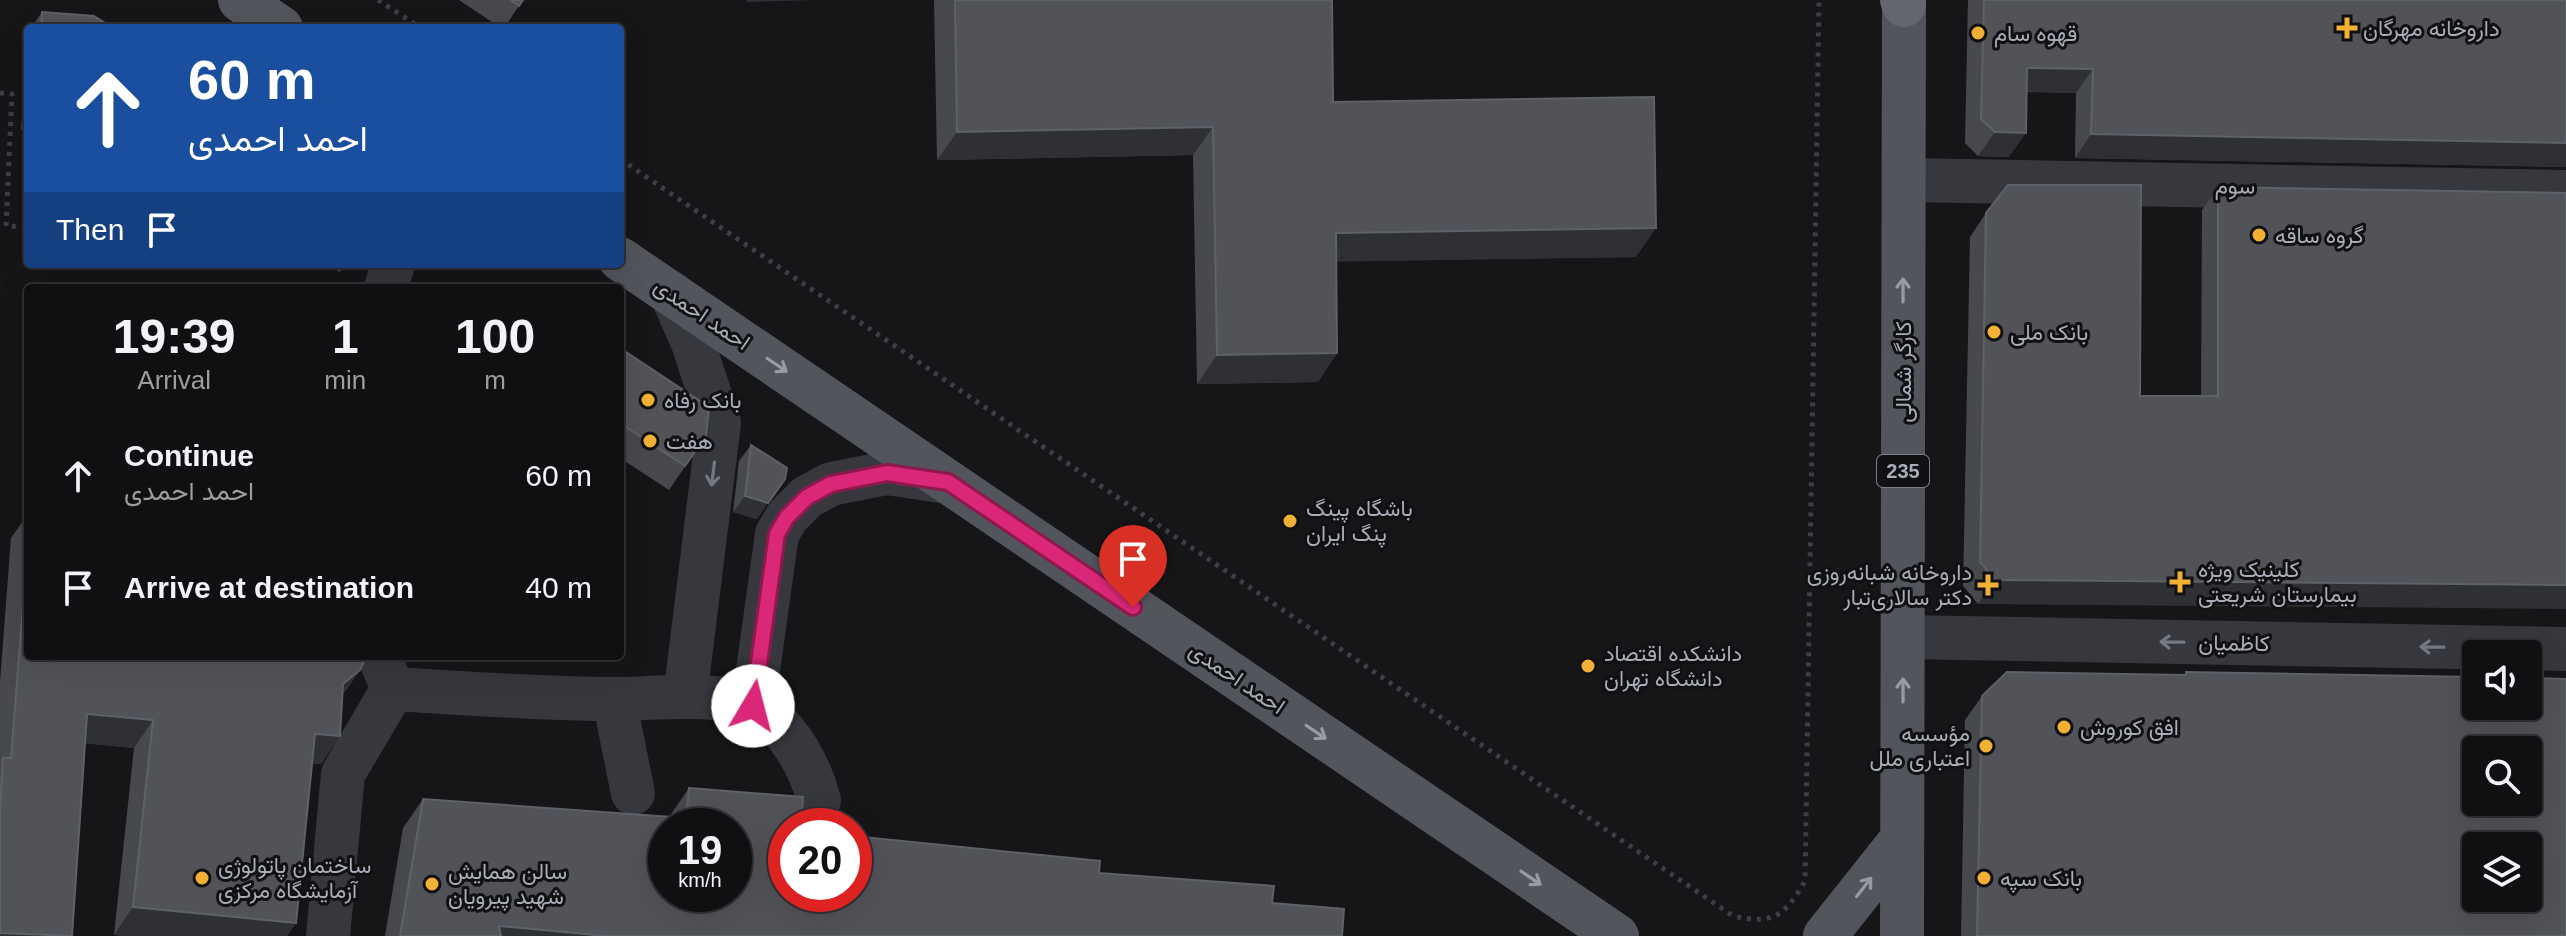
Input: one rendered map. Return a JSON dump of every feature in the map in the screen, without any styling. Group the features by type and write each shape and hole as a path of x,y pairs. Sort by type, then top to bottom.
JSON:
{"main road":[{"path":"240,0 275,24"},
{"name":"کارگر شمالی","path":"1902,936 1905,1"},
{"name":"احمد احمدی","path":"624,262 1615,934"},
{"path":"1825,936 1902,839"}],"street":[{"name":"سوم","path":"1904,180 2566,192"},
{"path":"671,293 693,343 719,423 685,697"},
{"path":"753,706 777,534 787,517 807,497 831,484 887,473 948,482"},
{"name":"کاظمیان","path":"1903,637 2566,649"},
{"path":"328,936 343,774 386,673 614,699 685,697 753,706 779,725 812,774 819,800"},
{"path":"614,699 633,793"}],"path":[{"path":"378,0 415,24"},
{"path":"624,162 1720,908 1733,916 1755,921 1778,917 1793,901 1805,881 1819,0"},
{"path":"0,93 12,94 6,226 24,227"}],"building":[{"path":"955,0 1332,0 1333,102 1654,97 1656,228 1336,233 1337,353 1217,355 1213,127 957,132"},
{"path":"1984,0 2566,0 2566,143 2091,134 2093,69 2027,68 2026,133 1995,132 1981,119"},
{"path":"42,12 94,16 107,24 41,24"},
{"path":"2008,185 2141,185 2140,396 2218,396 2218,187 2566,193 2566,585 1995,580 1980,562 1986,213"},
{"path":"624,351 709,407 706,436 685,466 624,426"},
{"path":"751,445 787,468 785,479 768,503 745,496"},
{"path":"24,592 24,660 365,660 360,670 343,684 340,736 315,734 296,923 133,907 153,720 87,714 72,936 0,933 3,758 11,758"},
{"path":"2007,672 2462,677 2462,720 2542,720 2542,678 2566,679 2566,936 1977,936 1982,696"},
{"path":"689,788 803,797 802,808 768,808 768,912 872,912 872,838 1100,861 1099,873 1274,886 1272,903 1344,909 1342,936 606,936 499,926 501,936 400,936 423,799 648,815 648,912 752,912 752,808 687,808"}],"place":[{"name":"داروخانه مهرگان","path":"2347,28"},
{"name":"قهوه سام","path":"1978,33"},
{"name":"گروه ساقه","path":"2259,235"},
{"name":"بانک ملی","path":"1994,332"},
{"name":"بانک رفاه","path":"648,400"},
{"name":"هفت","path":"650,441"},
{"name":"باشگاه پینگ پنگ ایران","path":"1290,521"},
{"name":"کلینیک ویژه بیمارستان شریعتی","path":"2180,582"},
{"name":"داروخانه شبانه‌روزی دکتر سالاری‌تبار","path":"1988,585"},
{"name":"دانشکده اقتصاد دانشگاه تهران","path":"1588,666"},
{"name":"افق کوروش","path":"2064,727"},
{"name":"مؤسسه اعتباری ملل","path":"1986,746"},
{"name":"ساختمان پاتولوژی آزمایشگاه مرکزی","path":"202,878"},
{"name":"بانک سپه","path":"1984,878"},
{"name":"سالن همایش شهید پیرویان","path":"432,884"}],"route":[{"path":"753,706 777,534 787,517 807,497 831,484 887,473 948,482 1133,607"}]}
